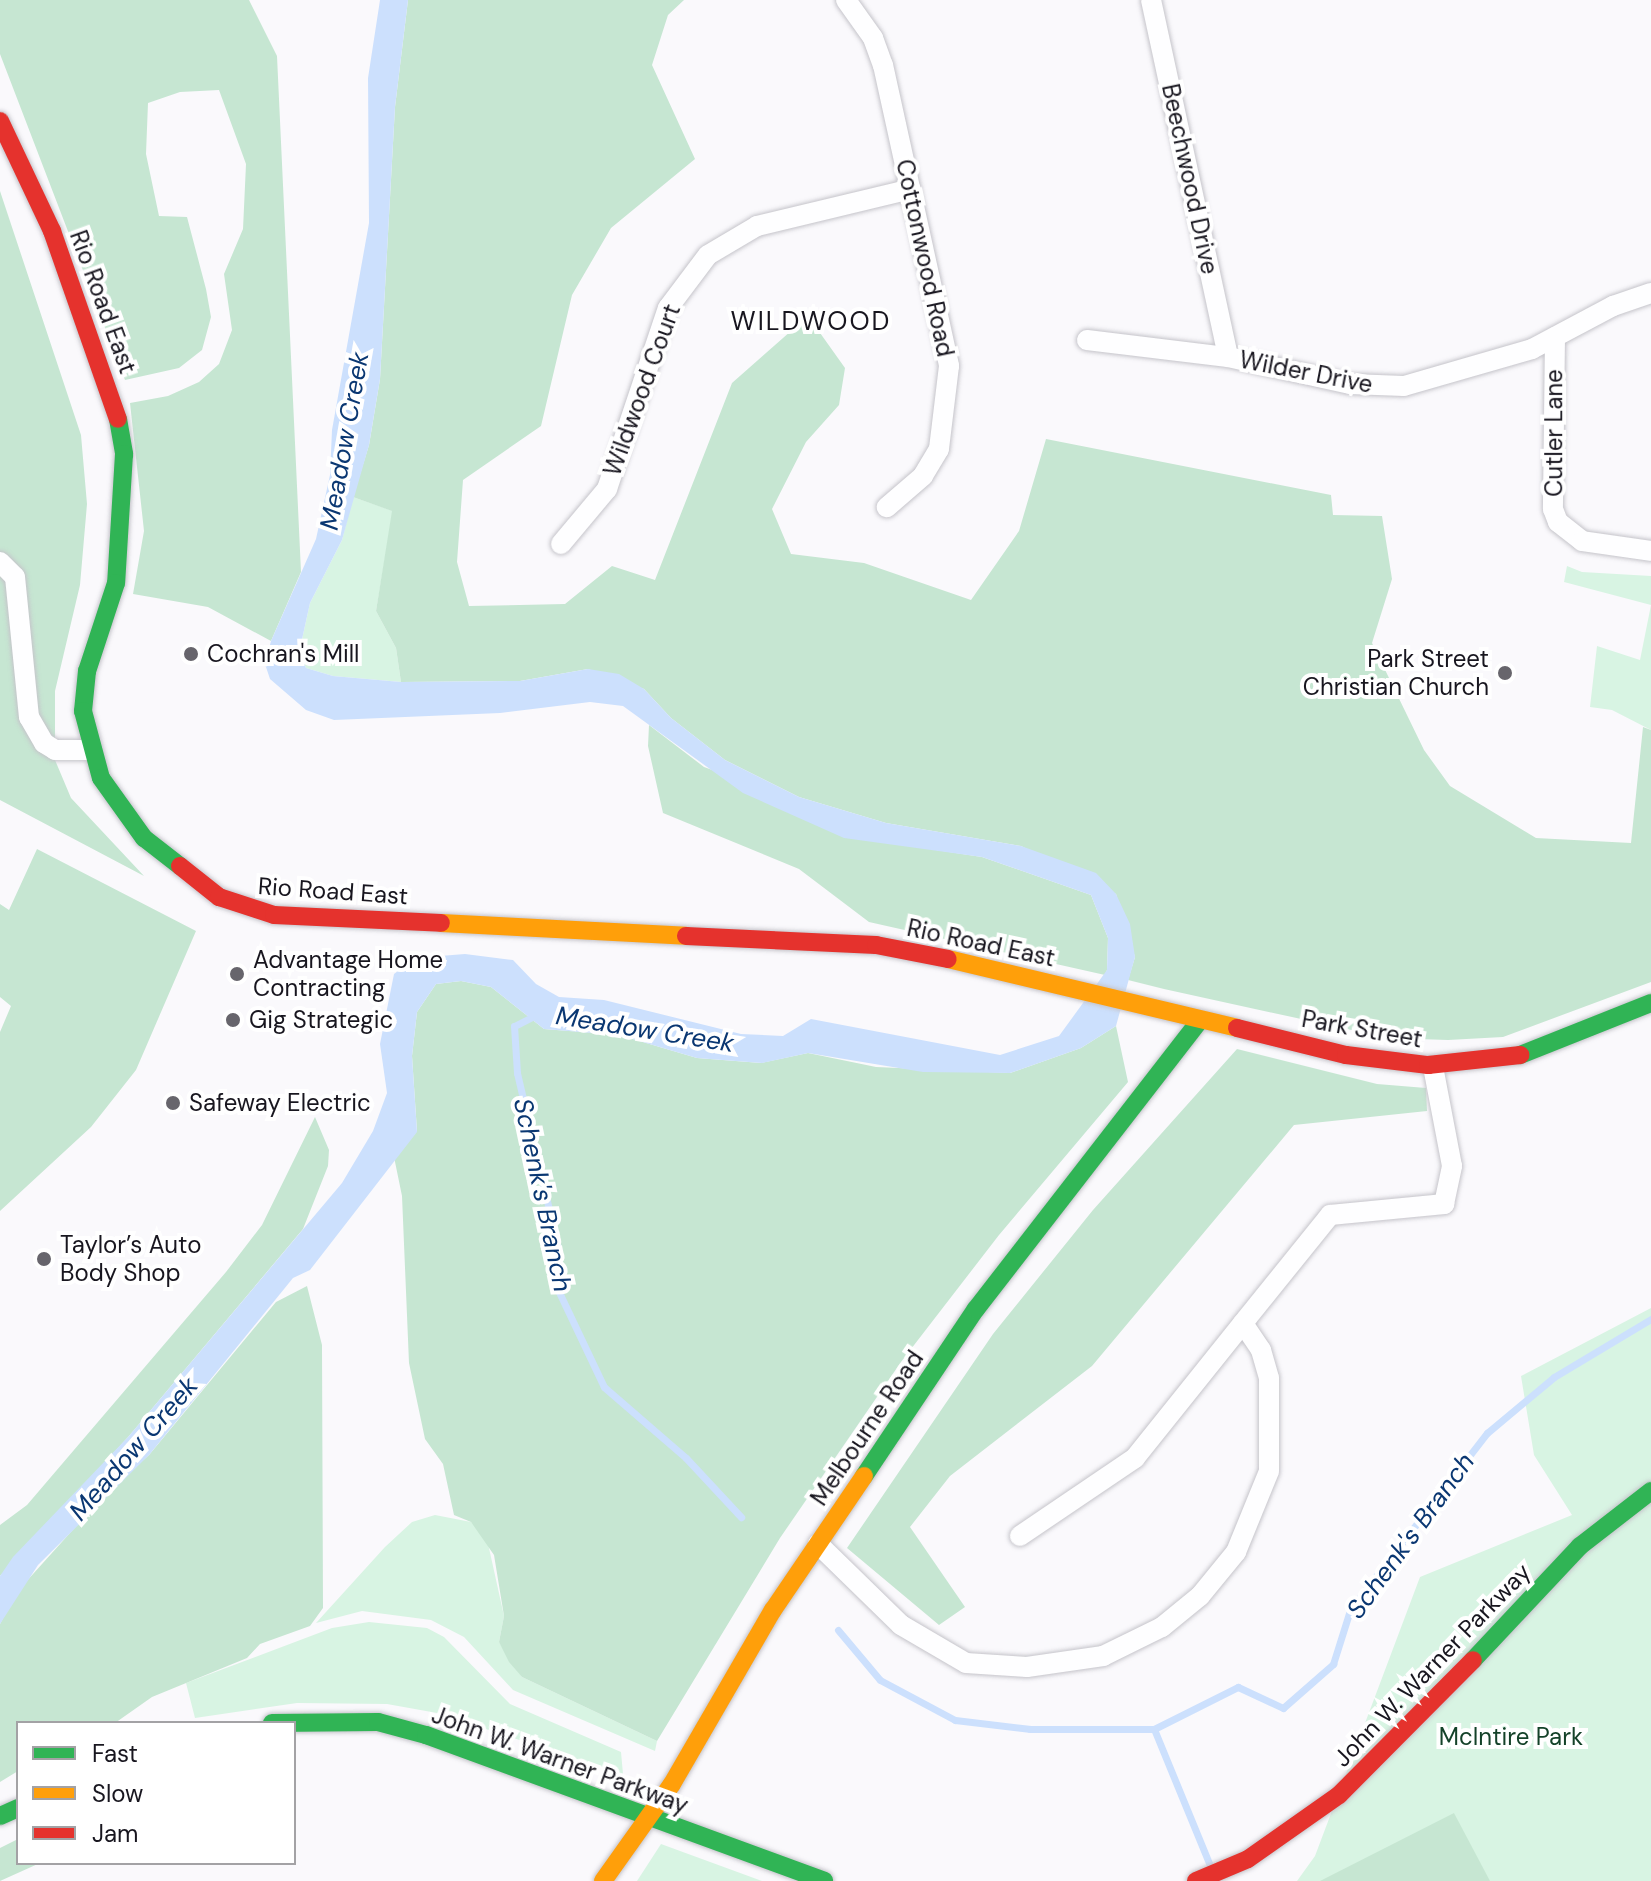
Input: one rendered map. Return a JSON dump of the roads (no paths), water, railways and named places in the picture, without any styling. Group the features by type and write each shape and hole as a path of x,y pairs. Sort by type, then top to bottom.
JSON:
{"street":[{"name":"Cottonwood Road","path":"846,0 861,18 883,65 949,366 949,394 939,449 923,476 887,507"},
{"name":"Beechwood Drive","path":"1151,0 1228,357"},
{"name":"Rio Road East","path":"0,121 52,231 117,413 124,454 116,583 87,671 83,711 90,750 101,778 144,838 199,885 246,909 274,915 811,939 876,945 1028,976 1199,1022"},
{"name":"Wildwood Court","path":"561,544 607,489 664,318 685,280 708,255 757,226 911,189"},
{"name":"Wilder Drive","path":"1087,340 1228,357 1350,384 1404,386 1436,381 1555,337 1613,306 1651,293"},
{"name":"Cutler Lane","path":"1555,337 1553,509 1558,522 1582,541 1651,551"},
{"path":"0,562 15,577 29,717 44,743 55,750 90,750"},
{"name":"Park Street","path":"1199,1022 1380,1061 1433,1066 1520,1055 1651,1003"},
{"name":"Melbourne Road","path":"603,1881 647,1817 818,1544 976,1309 1199,1022"},
{"path":"1020,1536 1135,1458 1330,1215 1420,1210 1444,1204 1450,1193 1452,1166 1433,1066"},
{"path":"818,1544 901,1625 966,1663 1027,1667 1103,1656 1162,1627 1200,1596 1236,1552 1269,1471 1269,1378 1261,1350 1243,1323"},
{"name":"John W. Warner Parkway","path":"1196,1881 1248,1859 1300,1826 1378,1761 1542,1583 1651,1491"},
{"name":"John W. Warner Parkway","path":"296,1723 378,1722 486,1753 647,1817 824,1881"}],"water":[{"name":"Meadow Creek","path":"380,0 408,0 395,107 380,379 369,445 342,540 310,603 299,653 306,668 333,676 401,682 520,681 588,669 619,674 644,689 671,718 725,760 799,797 886,823 1021,846 1096,873 1116,894 1130,924 1135,957 1116,1026 1081,1048 1010,1073 923,1072 808,1053 762,1063 697,1058 619,1035 544,1029 491,987 461,981 436,984 417,1012 412,1056 417,1132 310,1270 293,1278 149,1455 38,1565 0,1624 0,1576 13,1557 129,1436 342,1183 373,1131 387,1093 380,1044 394,974 415,958 465,954 513,960 536,984 559,997 604,1000 741,1034 783,1036 811,1019 1000,1055 1059,1036 1107,970 1108,938 1091,895 982,857 844,838 743,793 623,706 590,702 500,713 334,720 306,710 270,679 265,664 271,641 316,539 330,475 332,430 369,223 368,78"}],"waterway":[{"name":"Schenk's Branch","path":"540,1013 514,1026 517,1073 557,1244 558,1290 604,1387 686,1458 741,1517"},
{"name":"Schenk's Branch","path":"838,1630 880,1680 955,1720 1030,1729 1154,1729 1238,1687 1283,1708 1333,1664 1350,1610 1487,1433 1554,1377 1651,1319"},
{"path":"1154,1729 1211,1868"}],"place":[{"name":"Cochran's Mill","path":"191,654"},
{"name":"Park Street Christian Church","path":"1505,673"},
{"name":"Advantage Home Contracting","path":"237,974"},
{"name":"Gig Strategic","path":"233,1020"},
{"name":"Safeway Electric","path":"173,1103"},
{"name":"Taylor’s Auto Body Shop","path":"44,1259"}],"district":[{"name":"WILDWOOD","path":"811,322"}],"park label":[{"name":"McIntire Park","path":"1511,1737"}]}
